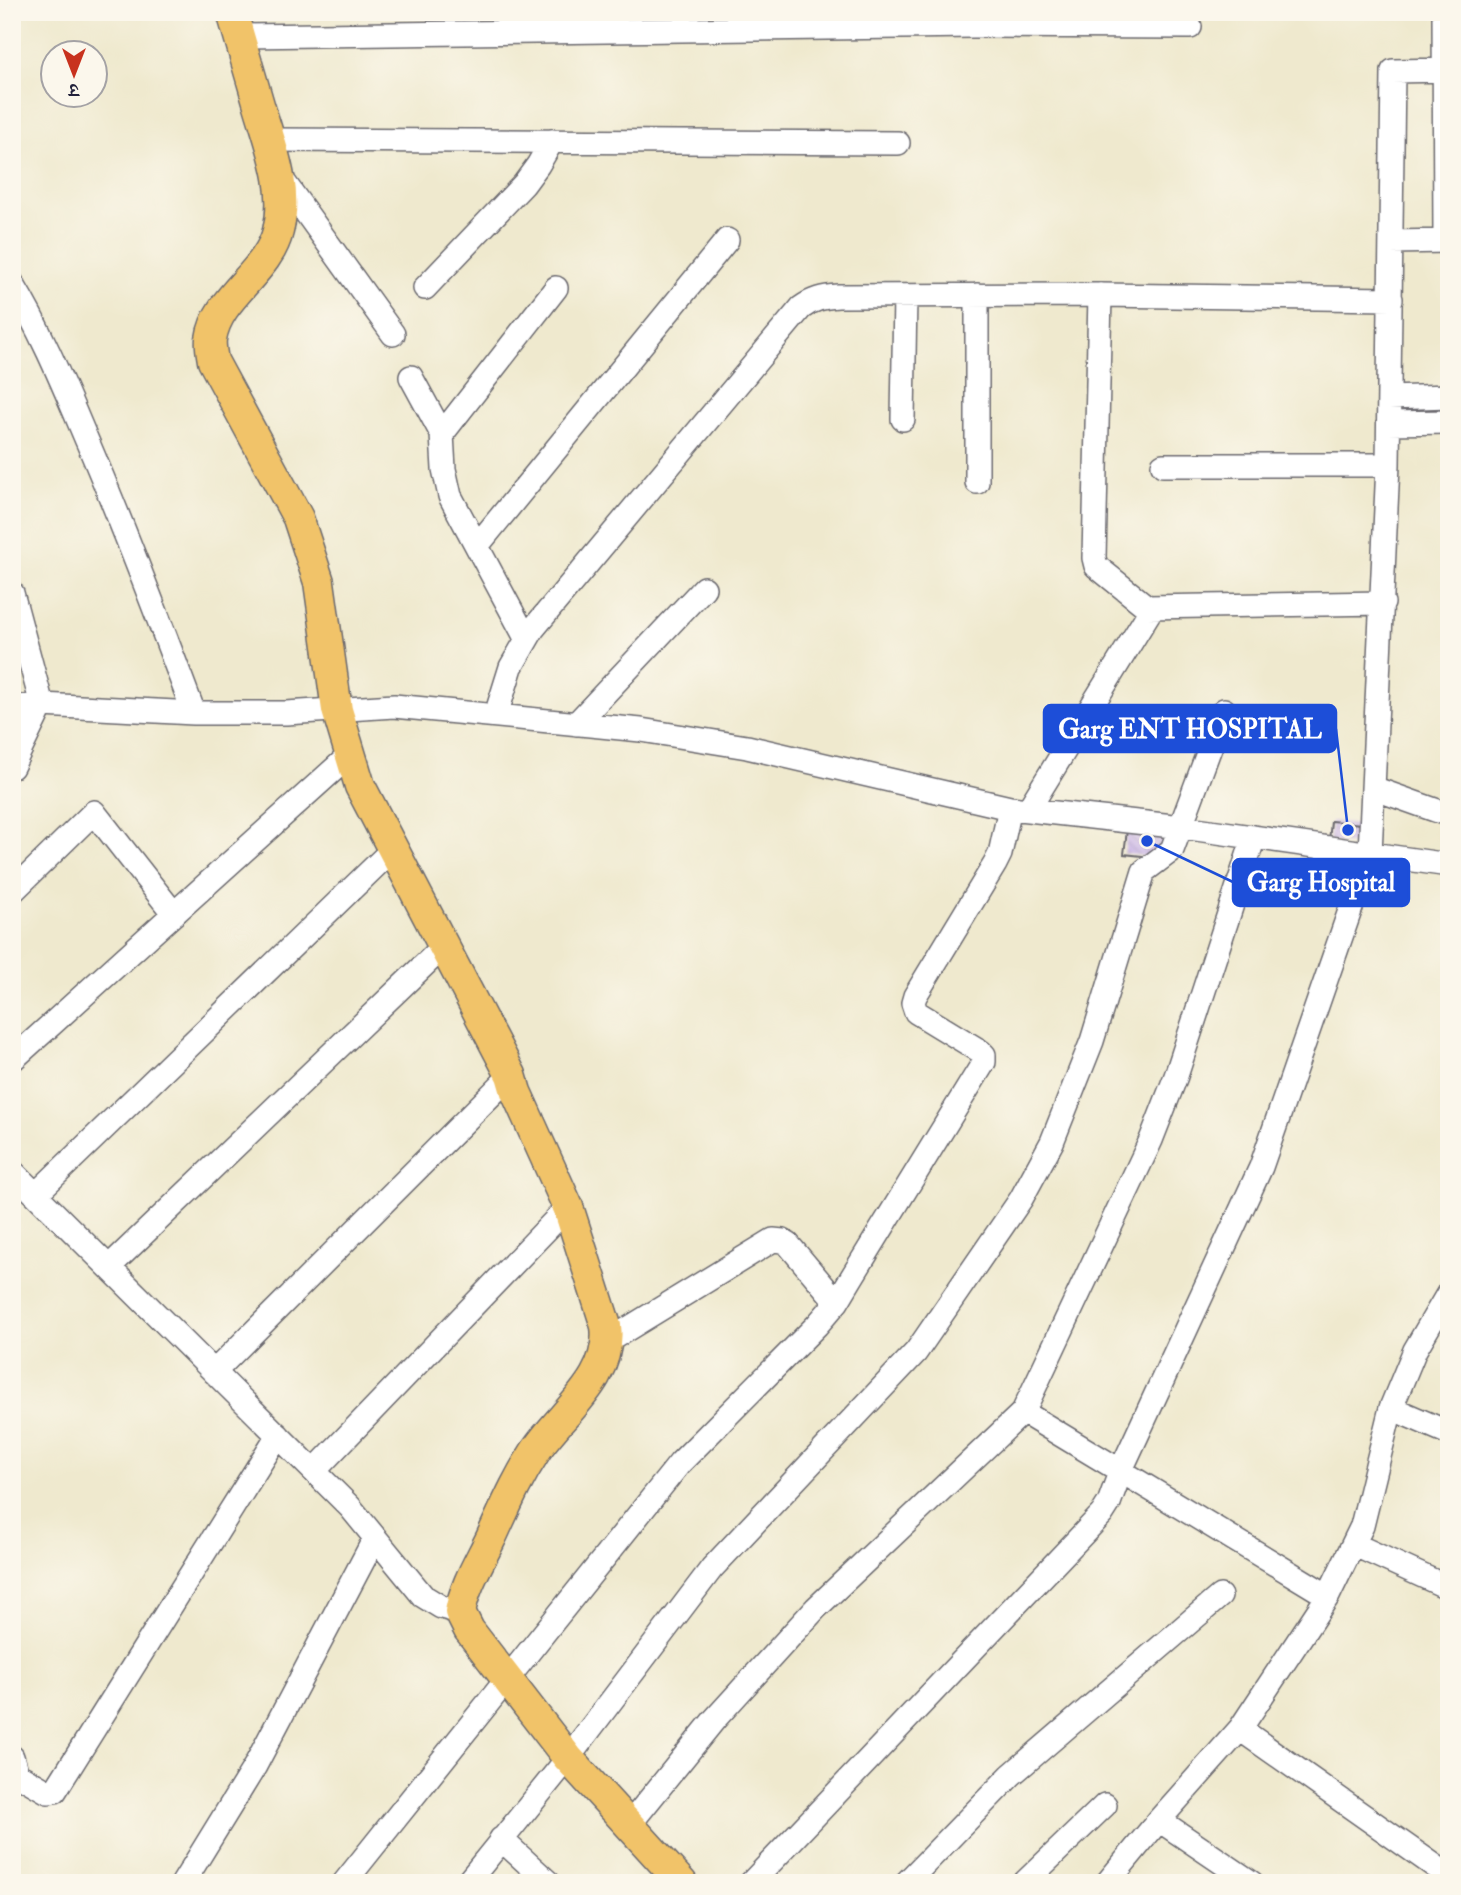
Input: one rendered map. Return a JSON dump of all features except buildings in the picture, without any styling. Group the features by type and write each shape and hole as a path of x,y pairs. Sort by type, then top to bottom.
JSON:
{"main road":[{"path":"235,24 279,175 281,213 275,242 269,254 214,326 210,341 213,360 298,518 308,546 319,582 337,710 360,786 511,1075 516,1092 568,1207 606,1326 608,1342 594,1379 536,1450 509,1494 463,1597 460,1612 469,1630 568,1758 682,1883"}],"street":[{"path":"1391,242 1447,241 1444,12"},
{"path":"235,24 1035,19 1190,27"},
{"path":"751,1883 1102,1514 1261,1167 1370,853 1388,466 1393,71 1446,70"},
{"path":"270,140 898,142"},
{"path":"425,288 524,184 552,141"},
{"path":"279,175 393,334"},
{"path":"477,546 727,240"},
{"path":"12,284 29,310 56,366 130,540 194,713"},
{"path":"442,434 556,288"},
{"path":"496,715 511,667 526,638 801,308 810,301 821,297 977,295 1391,299"},
{"path":"977,295 977,482"},
{"path":"1100,295 1094,562 1099,569 1139,603 1152,608 1383,603"},
{"path":"903,419 905,296"},
{"path":"411,377 442,434 444,469 450,496 526,638"},
{"path":"1389,398 1449,396"},
{"path":"1389,423 1449,422"},
{"path":"1163,466 1388,466"},
{"path":"576,724 704,588"},
{"path":"12,593 42,705 12,767"},
{"path":"344,1883 680,1462 817,1325 836,1302 984,1062 984,1055 980,1051 916,1012 913,1003 915,996 995,864 1019,809 1152,608"},
{"path":"12,707 42,705 194,713 286,713 394,705 667,733 747,747 1019,809 1182,827 1449,865"},
{"path":"467,1883 568,1758 712,1568 916,1352 1021,1199 1052,1142 1092,1041 1144,871 1172,850 1224,710"},
{"path":"12,1060 350,755"},
{"path":"1373,788 1449,815"},
{"path":"12,892 94,813 174,914"},
{"path":"629,1825 714,1720 816,1608 1023,1412 1151,1140 1176,1076 1254,837"},
{"path":"36,1194 393,849"},
{"path":"109,1267 444,946"},
{"path":"214,1372 511,1075"},
{"path":"12,1171 351,1507 423,1596 441,1607 460,1612"},
{"path":"314,1471 568,1207"},
{"path":"608,1342 773,1240 788,1244 836,1302"},
{"path":"1107,1883 1240,1729 1328,1596 1355,1545 1366,1513 1391,1408 1415,1350 1449,1292"},
{"path":"1391,1408 1449,1433"},
{"path":"1023,1412 1328,1596"},
{"path":"12,1757 17,1774 48,1792 55,1791 278,1435"},
{"path":"183,1883 255,1766 376,1538"},
{"path":"1355,1545 1449,1588"},
{"path":"906,1883 1011,1775 1220,1596"},
{"path":"1240,1729 1449,1876"},
{"path":"1024,1883 1105,1805"},
{"path":"1159,1820 1252,1883"},
{"path":"501,1839 549,1883"}],"place":[{"name":"Garg ENT HOSPITAL","path":"1348,830"},
{"name":"Garg Hospital","path":"1147,841"}]}
